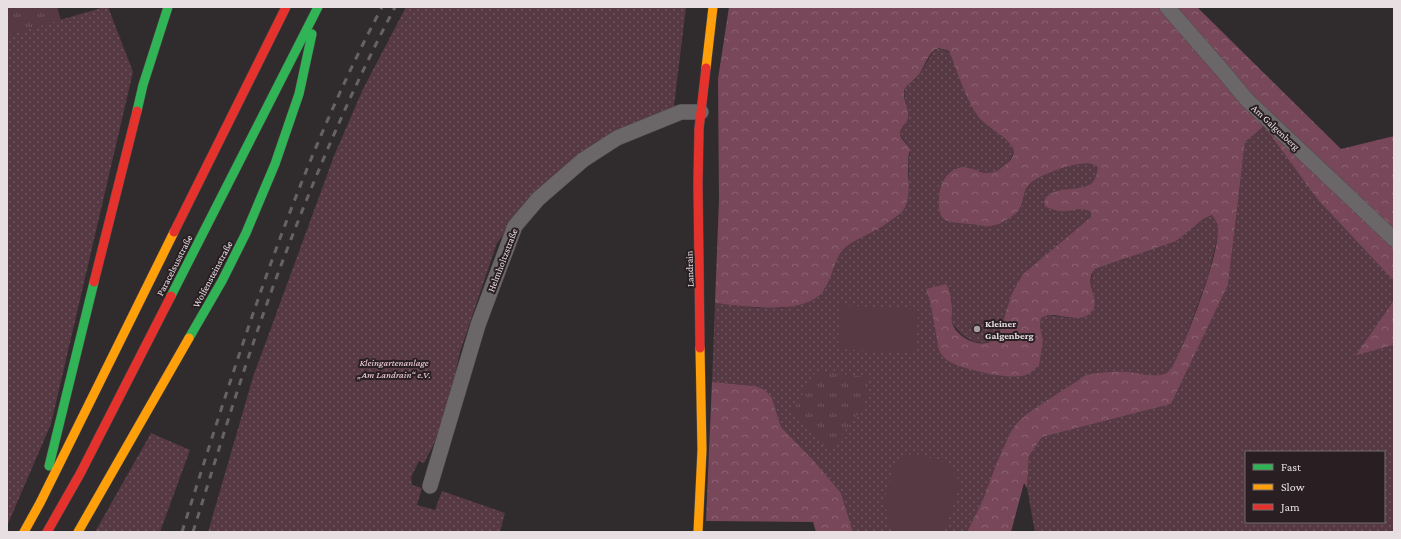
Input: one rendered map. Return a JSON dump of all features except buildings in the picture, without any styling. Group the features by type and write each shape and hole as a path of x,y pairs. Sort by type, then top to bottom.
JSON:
{"main road":[{"path":"40,504 143,85 168,7"},
{"name":"Paracelsusstraße","path":"24,532 40,504 286,7"},
{"name":"Paracelsusstraße","path":"47,532 80,474 318,7"},
{"name":"Wolfensteinstraße","path":"78,532 222,281 246,233 275,164 299,94 318,7"},
{"name":"Landrain","path":"698,532 702,450 702,362 698,184 701,112 713,7"}],"street":[{"name":"Am Galgenberg","path":"1167,7 1247,100 1394,239"},
{"name":"Helmholtzstraße","path":"430,486 478,325 515,226 538,199 583,160 617,138 681,112 701,112"}],"green space":[{"path":"7,7 57,7 61,20 7,35"},
{"path":"108,7 133,72 51,424 7,526 7,35"},
{"name":"Kleingartenanlage „Am Landrain“ e.V.","path":"406,7 686,7 674,106 664,114 632,127 516,218 497,243 460,352 448,408 433,446 424,463 419,461 411,477 412,485 422,488 417,505 435,510 442,491 505,513 500,532 208,532 253,377 334,156 363,89"},
{"path":"729,7 1197,7 1341,149 1394,136 1394,281 1318,200 1264,126 1245,142 1228,285 1171,404 1042,437 1029,456 1027,488 1024,483 1011,532 967,532 982,502 1010,433 1017,423 1028,413 1086,375 1102,372 1129,372 1159,375 1168,372 1177,357 1190,328 1208,277 1217,243 1217,223 1212,215 1203,219 1176,241 1095,269 1091,275 1091,286 1095,303 1092,311 1088,315 1078,318 1050,315 1041,318 1040,326 1043,340 1039,365 1029,373 1014,377 997,375 959,366 950,362 944,358 939,350 931,306 926,289 946,284 951,297 952,322 955,329 966,339 972,342 986,343 993,341 998,337 1012,293 1023,274 1091,217 1091,212 1084,209 1061,211 1046,207 1044,203 1047,197 1058,191 1088,186 1094,181 1098,168 1093,165 1086,164 1076,165 1066,167 1037,179 1026,188 1020,209 1010,218 994,226 958,223 947,221 943,218 939,209 939,195 944,180 948,174 961,167 984,173 994,172 1010,160 1014,150 1007,141 985,124 976,114 964,90 949,51 939,48 930,54 919,74 904,91 908,118 900,132 900,136 908,147 909,152 909,185 908,198 902,212 878,229 850,244 842,251 824,290 816,298 804,304 773,308 715,303 719,200 718,79"},
{"path":"939,48 949,52 976,114 985,124 1007,141 1014,150 1008,163 996,172 986,173 967,167 993,227 1009,218 1020,209 1023,202 1024,192 1036,179 1065,167 1076,165 1086,164 1093,165 1098,168 1095,180 1088,186 1052,193 1065,211 1079,208 1085,209 1091,212 1091,217 1023,274 1012,293 998,337 987,343 979,343 965,337 951,322 952,301 949,290 926,289 931,306 972,370 1021,376 1043,340 1040,326 1041,318 1049,315 1072,318 1095,301 1091,281 1095,269 1128,258 1192,227 1203,219 1212,215 1217,221 1219,231 1208,277 1181,350 1174,366 1169,372 1154,376 1129,372 1078,380 1028,413 1010,433 982,502 967,532 853,532 841,493 814,461 781,427 772,398 755,386 712,382 715,303 759,308 782,308 806,303 817,298 825,289 835,262 842,251 850,244 879,228 900,214 909,177 908,161 910,154 907,144 900,134 900,130 907,121 908,116 904,93 906,86 916,79 933,52"},
{"path":"1264,126 1318,200 1394,281 1394,300 1357,354 1394,345 1394,532 1035,532 1027,488 1029,456 1042,437 1171,404 1228,285 1245,142"},
{"path":"1394,300 1394,345 1356,355"},
{"path":"840,305 918,310 916,353 838,349"},
{"path":"816,371 869,377 865,405 829,451 792,412"},
{"path":"712,382 755,386 765,390 772,398 781,427 814,461 841,493 853,532 816,532 813,522 706,521"},
{"path":"151,433 190,450 160,532 95,532"},
{"path":"913,453 947,463 961,483 946,528 938,532 898,532 890,526 884,500 896,461"}],"railway":[{"path":"182,532 247,331 295,199 350,70 382,7"},
{"path":"193,532 252,346 287,249 345,109 395,7"}],"traffic: fast":[{"path":"137,111 143,85 168,7"},
{"path":"171,296 318,7"},
{"path":"189,338 222,281 246,233 275,164 299,94 312,34"},
{"path":"49,466 94,282"}],"traffic: slow":[{"path":"706,68 713,7"},
{"path":"24,532 40,503 174,232"},
{"path":"78,532 189,338"},
{"path":"698,532 702,450 700,348"}],"traffic: jam":[{"path":"174,232 286,7"},
{"path":"700,348 698,184 699,129 706,68"},
{"path":"94,282 137,111"},
{"path":"47,532 80,474 171,296"}],"place":[{"name":"Kleiner Galgenberg","path":"977,329"}]}
